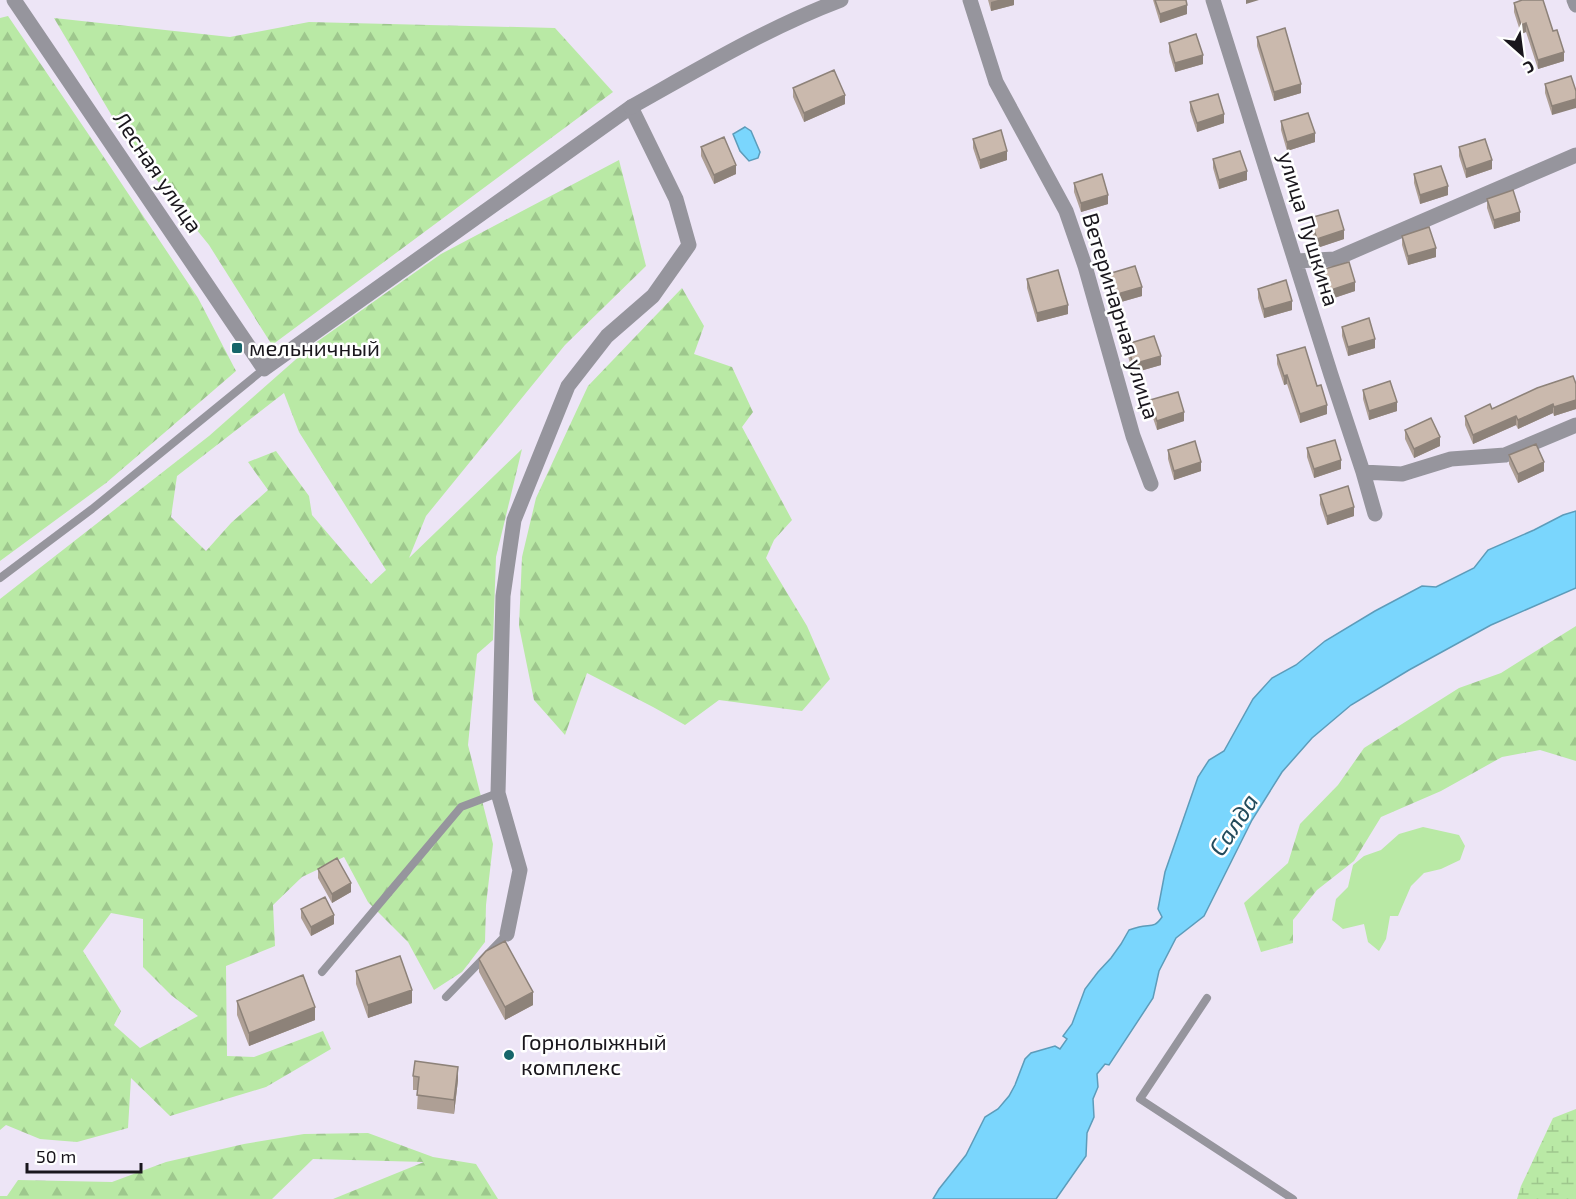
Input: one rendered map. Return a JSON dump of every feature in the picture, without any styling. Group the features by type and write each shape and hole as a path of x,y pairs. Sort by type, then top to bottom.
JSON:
{"street":[{"name":"Лесная улица","path":"14,0 264,369"},
{"path":"264,369 631,107 737,48 841,0"},
{"name":"Ветеринарная улица","path":"970,0 996,82 1066,211 1085,266 1133,436 1151,484"},
{"name":"улица Пушкина","path":"1213,0 1375,514"},
{"path":"1574,0 1576,5"},
{"path":"507,934 520,870 498,793 503,596 514,520 568,386 607,336 653,296 689,245 676,199 631,107"},
{"path":"1296,261 1335,259 1576,155"},
{"path":"1363,472 1402,474 1450,459 1505,455 1576,425"}],"lane":[{"path":"0,578 92,509 264,369"},
{"path":"322,972 461,807 498,793"},
{"path":"446,997 507,934"},
{"path":"1207,998 1140,1099 1293,1199"}],"green space":[{"path":"8,16 198,298 236,371 106,483 0,561 0,18"},
{"path":"54,18 230,37 309,22 555,28 613,92 272,345 209,245 125,138"},
{"path":"619,160 646,266 565,345 426,516 409,558 522,449 496,557 493,640 477,654 468,745 493,844 486,905 485,942 462,972 434,990 408,942 368,902 344,857 302,877 273,905 275,946 226,966 227,1056 254,1057 323,1031 331,1049 266,1087 170,1116 131,1078 128,1128 77,1142 40,1139 6,1125 0,1130 0,599 209,436 311,346 441,254","holes":["284,393 299,432 386,570 371,584 312,515 309,496 276,451 248,462 268,490 231,523 206,551 171,517 177,476","111,913 143,919 143,967 171,995 198,1016 140,1048 114,1025 121,1011 83,951"]},
{"path":"682,288 704,326 694,354 732,367 753,412 742,427 792,520 774,540 766,558 807,626 830,679 802,711 719,700 685,725 587,673 565,735 534,700 519,626 522,557 536,498 588,386"},
{"path":"1576,626 1576,761 1540,750 1502,757 1441,791 1381,817 1354,861 1317,890 1293,920 1293,943 1261,952 1244,903 1288,863 1300,824 1338,785 1364,748 1459,688 1501,673"},
{"path":"1423,827 1459,835 1465,846 1460,860 1441,869 1424,873 1411,886 1398,916 1390,916 1386,939 1379,951 1368,942 1364,924 1343,929 1332,920 1336,899 1348,887 1353,865 1364,856 1381,850 1399,834"},
{"path":"1576,1109 1576,1199 1517,1199 1553,1118"},
{"path":"368,1133 433,1157 476,1164 498,1199 333,1199 424,1162 313,1159 272,1199 0,1199 0,1196 7,1196 18,1180 112,1182 166,1162 244,1144 304,1134"}],"water":[{"path":"745,127 751,131 760,152 758,158 749,161 740,151 733,134"},
{"name":"Салда","path":"1576,511 1576,588 1491,625 1351,705 1312,738 1282,772 1252,820 1204,916 1176,938 1159,971 1153,998 1109,1065 1105,1064 1097,1074 1098,1087 1093,1099 1094,1117 1087,1133 1086,1156 1056,1199 933,1199 966,1155 985,1117 998,1109 1009,1096 1025,1059 1031,1053 1055,1046 1060,1049 1067,1039 1063,1036 1072,1024 1085,989 1111,958 1129,930 1154,925 1162,917 1158,909 1165,872 1198,777 1209,760 1224,751 1253,699 1272,678 1296,665 1325,641 1375,611 1422,586 1436,587 1474,568 1488,550"}],"building":[{"path":"1155,0 1186,0 1187,5 1160,14"},
{"path":"1522,0 1543,0 1553,31 1557,30 1564,52 1538,60 1526,23 1521,25 1514,3"},
{"path":"1285,28 1301,84 1274,92 1257,37"},
{"path":"1196,34 1203,55 1175,63 1169,43"},
{"path":"834,70 845,95 804,113 793,88"},
{"path":"1571,76 1576,99 1552,106 1545,84"},
{"path":"1218,94 1224,114 1197,123 1190,102"},
{"path":"1308,113 1315,133 1287,142 1281,121"},
{"path":"1001,130 1007,151 980,160 973,139"},
{"path":"724,137 736,165 714,175 701,147"},
{"path":"1485,139 1492,160 1466,169 1459,147"},
{"path":"1240,151 1247,171 1219,180 1213,159"},
{"path":"1441,166 1448,186 1420,195 1414,174"},
{"path":"1102,174 1108,195 1081,203 1074,183"},
{"path":"1513,190 1520,212 1494,220 1487,199"},
{"path":"1338,210 1344,230 1317,239 1310,218"},
{"path":"1429,227 1436,248 1408,256 1402,236"},
{"path":"1349,262 1355,282 1328,291 1321,270"},
{"path":"1135,266 1142,287 1114,295 1108,274"},
{"path":"1058,270 1068,305 1037,313 1027,279"},
{"path":"1286,280 1292,301 1264,309 1258,289"},
{"path":"1369,318 1375,339 1348,347 1342,327"},
{"path":"1154,336 1161,356 1133,364 1127,344"},
{"path":"1305,347 1317,386 1321,385 1327,405 1300,414 1287,375 1284,376 1277,355"},
{"path":"1573,376 1576,384 1576,400 1554,407 1553,404 1518,420 1516,416 1473,435 1465,416 1490,404 1492,409 1537,388"},
{"path":"1390,381 1397,402 1369,411 1363,390"},
{"path":"1178,392 1184,412 1157,421 1150,400"},
{"path":"1431,418 1440,437 1414,449 1405,430"},
{"path":"1335,440 1341,460 1314,469 1307,448"},
{"path":"1195,441 1201,462 1174,471 1168,450"},
{"path":"1536,444 1544,462 1518,474 1509,455"},
{"path":"1348,486 1354,507 1327,516 1320,495"},
{"path":"337,858 351,883 332,894 318,869"},
{"path":"325,897 334,915 311,927 301,909"},
{"path":"505,941 533,992 505,1007 479,959 486,951"},
{"path":"400,956 412,990 368,1005 356,971"},
{"path":"303,975 315,1007 249,1033 237,1001"},
{"path":"415,1061 458,1067 454,1100 417,1095 419,1077 413,1076"}],"place":[{"name":"мельничный","path":"237,348"},
{"name":"Горнолыжный комплекс","path":"509,1055"}]}
